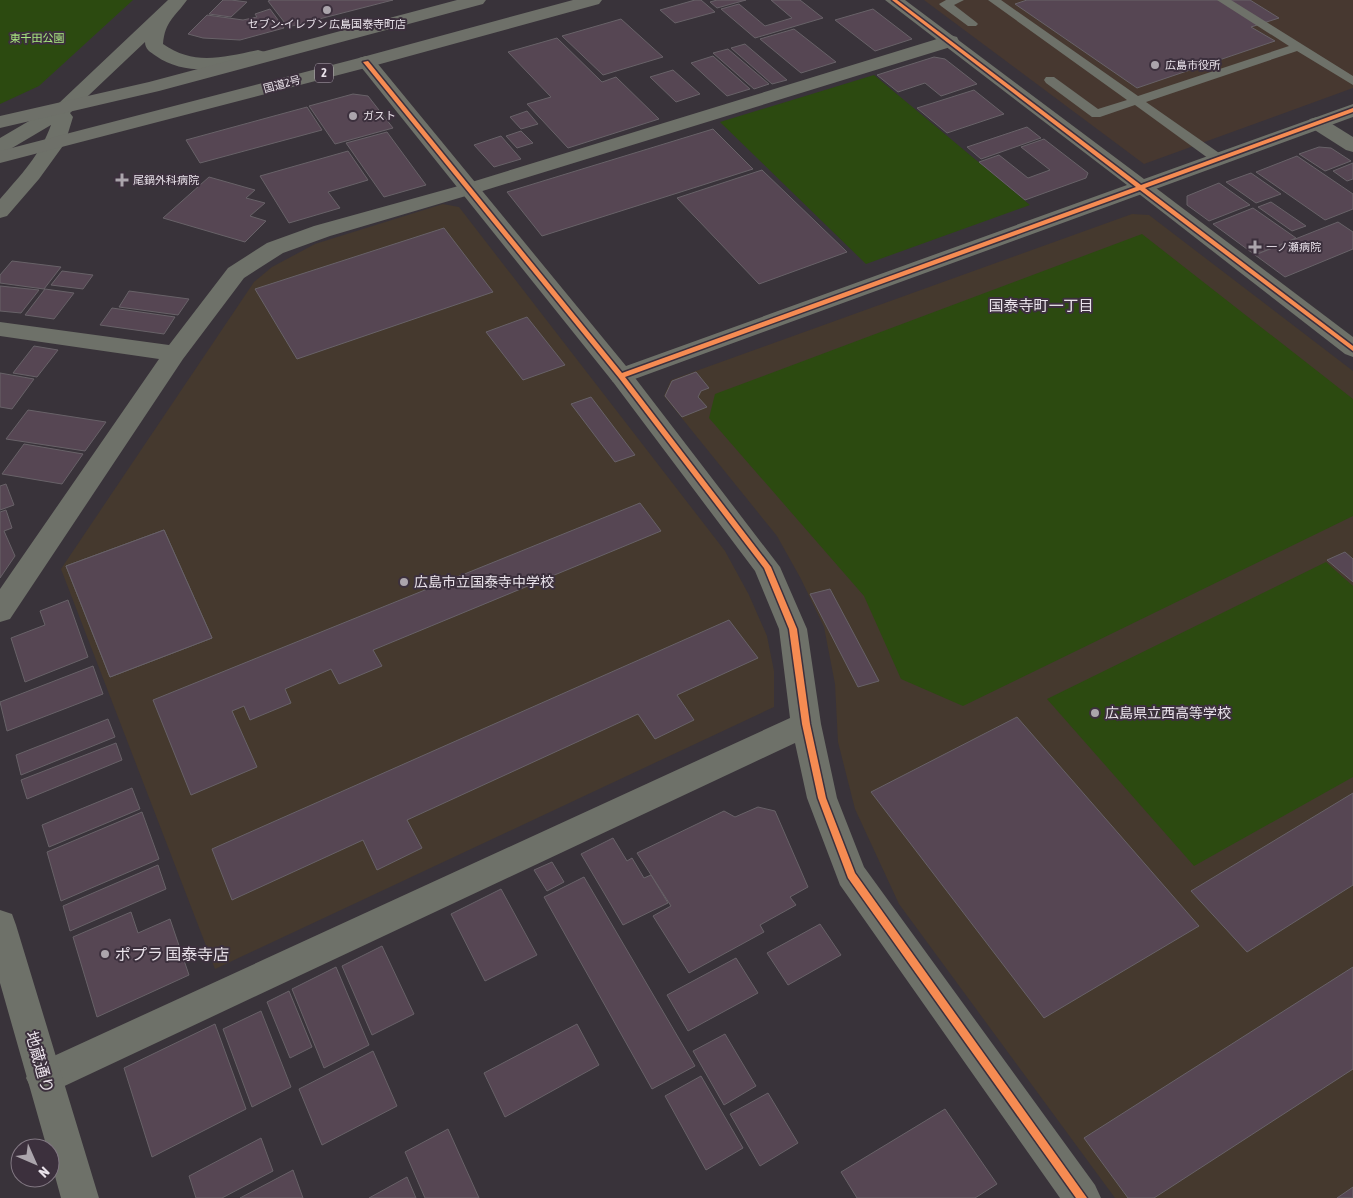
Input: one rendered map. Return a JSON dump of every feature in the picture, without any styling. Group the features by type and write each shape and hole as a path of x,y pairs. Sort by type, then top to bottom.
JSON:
{"highway":[{"name":"2","path":"0,122 65,108 477,0"},
{"name":"国道2号","path":"0,157 366,62 593,0"}],"street":[{"path":"894,0 1353,349"},
{"path":"175,3 155,32 154,46 167,58 192,64 219,63 286,51"},
{"path":"0,147 65,108 175,3"},
{"path":"0,611 175,354 236,272 275,248 322,230 469,189 950,41"},
{"path":"366,62 621,376 767,567 793,629 806,724 822,798 851,875 1082,1198"},
{"path":"0,212 32,175 55,143 65,108"},
{"path":"621,376 1353,110"},
{"path":"1317,123 1353,146"},
{"path":"0,329 175,354"},
{"path":"44,1078 806,724"},
{"name":"地蔵通り","path":"0,925 80,1198"}],"lane":[{"path":"958,0 945,4 972,24"},
{"path":"994,0 1217,158"},
{"path":"1223,0 1353,81"},
{"path":"1050,80 1096,114 1299,47"}],"shaded area":[{"path":"924,0 1353,0 1353,88 1144,164"},
{"name":"広島市立国泰寺中学校","path":"443,204 459,207 725,551 749,595 767,636 774,671 774,707 215,969 61,569 254,282 272,267 315,244"},
{"name":"広島県立西高等学校","path":"1132,214 1149,215 1353,371 1353,1198 1115,1198 899,904 855,809 838,742 835,684 824,627 801,579 777,536 664,396 671,380"}],"green space":[{"name":"東千田公園","path":"0,0 133,0 39,86 0,104"},
{"path":"874,75 1030,205 866,264 720,122"},
{"path":"1142,234 1353,399 1353,516 963,706 901,679 864,596 709,418 715,394"},
{"path":"1326,562 1353,586 1353,777 1194,866 1047,699"}],"building":[{"path":"223,0 247,2 231,17 209,14"},
{"path":"393,0 288,27 268,1"},
{"path":"701,0 715,12 675,23 660,10"},
{"path":"717,0 746,0 717,8 710,2"},
{"path":"771,0 800,0 823,18 755,38 721,9 739,4 765,26 792,18"},
{"name":"広島市役所","path":"1027,0 1250,0 1279,18 1251,27 1275,41 1137,88 1015,4"},
{"path":"270,9 284,28 240,40 203,38 188,34 207,15 243,20 257,17 255,14"},
{"path":"873,9 912,39 875,51 835,20"},
{"path":"621,19 663,57 603,75 562,36"},
{"path":"794,29 836,62 801,73 760,39"},
{"path":"557,38 602,82 616,77 659,119 568,148 527,104 551,97 508,52"},
{"path":"745,44 787,80 772,84 731,48"},
{"path":"728,49 769,84 754,89 713,53"},
{"path":"713,56 750,89 727,96 691,63"},
{"path":"934,57 945,59 977,84 941,96 925,83 898,92 877,75"},
{"path":"673,70 700,94 676,102 650,77"},
{"path":"974,90 1004,114 947,133 917,108"},
{"path":"353,94 368,96 393,128 335,144 309,106"},
{"path":"307,107 322,130 200,163 186,140"},
{"path":"527,111 538,124 521,129 510,117"},
{"path":"1027,127 1041,138 981,159 967,147"},
{"path":"713,129 753,169 542,236 507,192"},
{"path":"521,131 533,143 517,148 506,136"},
{"path":"387,132 426,185 384,197 346,143"},
{"path":"501,136 521,159 494,167 474,145"},
{"path":"1044,139 1088,173 1086,178 1025,200 979,162 999,155 1028,178 1050,170 1021,147"},
{"path":"1319,147 1331,148 1351,161 1325,171 1299,154"},
{"path":"348,151 368,180 328,192 340,208 289,223 260,176"},
{"path":"1297,156 1353,194 1353,209 1325,220 1256,172"},
{"path":"1353,163 1353,179 1347,181 1333,171"},
{"path":"762,170 847,252 759,284 677,198"},
{"path":"1251,173 1281,194 1256,203 1226,182"},
{"path":"209,177 255,190 246,198 265,203 250,216 266,221 245,242 163,218"},
{"path":"1219,183 1250,205 1209,221 1187,205 1187,196"},
{"path":"1271,202 1306,226 1292,231 1258,207"},
{"path":"1253,208 1296,238 1255,255 1213,224"},
{"path":"1338,222 1353,232 1353,249 1285,277 1255,255"},
{"path":"444,228 493,292 297,359 255,289"},
{"path":"12,261 61,267 44,289 0,283 0,275"},
{"path":"62,271 93,275 83,289 51,285"},
{"path":"0,286 39,290 21,313 0,311"},
{"path":"45,289 74,293 54,319 25,315"},
{"path":"129,291 189,299 178,315 119,307"},
{"path":"112,308 175,317 164,334 100,325"},
{"path":"527,317 565,365 523,380 486,332"},
{"path":"34,346 58,350 37,377 13,373"},
{"path":"696,372 709,388 701,391 698,397 707,407 682,417 665,396 672,381"},
{"path":"0,373 34,379 12,409 0,407"},
{"path":"591,397 635,455 615,462 571,404"},
{"path":"28,410 106,422 85,451 6,439"},
{"path":"24,444 83,454 62,484 2,474"},
{"path":"6,484 14,505 0,510 0,486"},
{"path":"640,503 661,531 373,650 382,666 339,684 331,669 285,689 291,703 250,720 244,706 232,711 257,767 191,795 153,700"},
{"path":"6,510 12,528 4,531 15,556 0,578 0,512"},
{"path":"164,530 212,638 110,677 66,566","holes":["154,544 193,630 114,662 78,572"]},
{"path":"164,530 212,638 110,677 66,566"},
{"path":"1345,552 1353,559 1353,582 1327,560"},
{"path":"830,589 879,681 858,687 810,594"},
{"path":"68,600 88,657 25,682 11,638 45,625 40,611"},
{"path":"729,620 758,658 677,695 694,720 655,739 638,714 407,820 422,848 377,870 363,840 232,900 212,849"},
{"path":"93,666 103,694 7,731 0,702"},
{"path":"1017,717 1199,926 1044,1018 871,792"},
{"path":"108,719 115,737 21,775 16,755"},
{"path":"116,743 122,760 27,799 21,780"},
{"path":"132,788 140,809 49,847 42,825"},
{"path":"1353,793 1353,885 1247,952 1191,891"},
{"path":"758,807 775,811 808,887 790,897 796,905 760,925 764,932 689,973 653,916 671,906 637,853 724,811 735,817"},
{"path":"142,812 159,859 61,901 47,852"},
{"path":"613,838 627,861 632,858 644,878 651,875 668,903 623,925 581,854"},
{"path":"552,862 564,882 547,891 534,870"},
{"path":"158,865 166,889 70,931 63,906"},
{"path":"584,877 695,1066 652,1089 544,897"},
{"path":"501,889 537,955 485,981 451,914"},
{"path":"131,912 138,933 170,919 189,975 97,1017 73,937"},
{"path":"820,924 841,955 788,985 767,953"},
{"path":"382,946 414,1014 372,1035 342,966"},
{"path":"736,958 758,993 688,1031 667,995"},
{"path":"336,967 369,1045 324,1068 292,989"},
{"path":"1353,967 1353,1069 1154,1198 1128,1198 1084,1138"},
{"path":"289,991 312,1047 290,1058 267,1002"},
{"path":"261,1011 291,1087 252,1107 223,1029"},
{"path":"215,1024 246,1109 152,1157 124,1068"},
{"path":"577,1024 599,1065 505,1117 484,1073"},
{"path":"725,1034 756,1086 724,1105 693,1051"},
{"path":"373,1051 397,1106 322,1145 299,1089"},
{"path":"701,1076 743,1148 706,1170 665,1096"},
{"path":"768,1093 798,1143 760,1166 730,1114"},
{"path":"945,1109 997,1184 975,1198 857,1198 841,1172"},
{"path":"448,1129 479,1198 425,1198 405,1152"},
{"path":"261,1138 273,1171 222,1198 196,1198 189,1176"},
{"path":"293,1170 303,1198 240,1198"},
{"path":"407,1177 416,1198 369,1198"},
{"path":"1353,1187 1353,1198 1337,1198"}],"cycle path":[{"path":"894,0 1353,349"},
{"path":"366,62 621,376 767,567 793,629 806,724 822,798 851,875 1082,1198"},
{"path":"621,376 1353,110"}],"place":[{"name":"セブン-イレブン 広島国泰寺町店","path":"327,10"},
{"name":"広島市役所","path":"1155,65"},
{"name":"ガスト","path":"353,116"},
{"name":"尾鍋外科病院","path":"122,180"},
{"name":"一ノ瀬病院","path":"1255,247"},
{"name":"広島市立国泰寺中学校","path":"404,582"},
{"name":"広島県立西高等学校","path":"1095,713"},
{"name":"ポプラ 国泰寺店","path":"105,954"}],"district":[{"name":"国泰寺町一丁目","path":"1041,305"}]}
